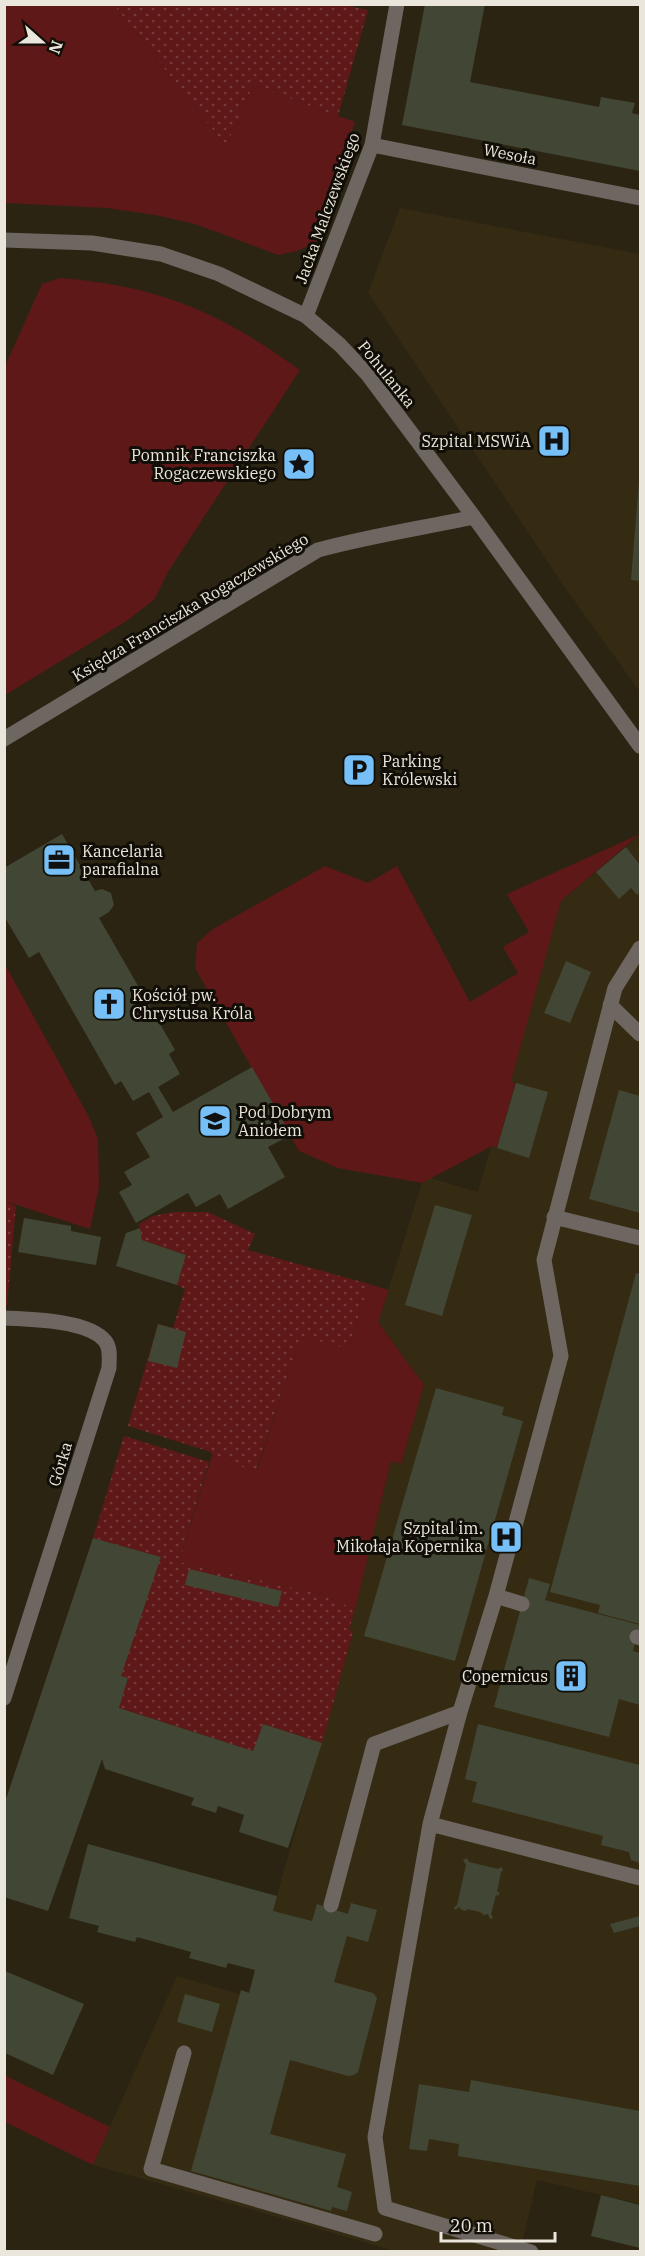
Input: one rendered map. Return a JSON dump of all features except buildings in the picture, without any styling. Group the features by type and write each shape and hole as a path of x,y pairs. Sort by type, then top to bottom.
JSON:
{"street":[{"name":"Jacka Malczewskiego","path":"306,316 372,145 397,4"},
{"name":"Wesoła","path":"372,145 640,198"},
{"name":"Pohulanka","path":"4,240 92,243 161,254 219,274 306,316 340,345 368,375 640,746"},
{"name":"Księdza Franciszka Rogaczewskiego","path":"4,739 318,550 360,538 404,532 474,517"},
{"path":"531,2252 385,2208 375,2137 430,1824 460,1712 496,1596 561,1356 544,1260 615,988 640,948"},
{"path":"610,1005 640,1034"},
{"path":"554,1217 640,1238"},
{"name":"Górka","path":"4,1318 77,1325 93,1331 105,1340 110,1353 109,1368 4,1698"},
{"path":"496,1596 522,1604"},
{"path":"331,1905 374,1744 460,1712"},
{"path":"430,1824 640,1878"},
{"path":"184,2053 151,2169 375,2234"}],"shaded area":[{"path":"4,5 114,5 226,146 253,85 355,122 316,243 297,251 278,255 195,224 155,215 107,208 5,203"},
{"path":"114,5 344,5 368,10 338,116 253,85 226,146"},
{"name":"Szpital MSWiA","path":"400,208 640,254 640,692 566,589 368,293"},
{"path":"60,278 128,288 159,295 187,305 242,332 300,370 168,572 154,600 125,622 5,695 5,366 42,284"},
{"path":"640,834 561,901 511,1081 515,1084 497,1147 492,1146 422,1183 338,1168 299,1151 195,968 197,943 213,929 325,866 368,883 397,866 470,1002 518,973 503,947 529,932 507,894"},
{"name":"Szpital im. Mikołaja Kopernika","path":"640,835 640,2204 537,2180 520,2251 394,2251 93,2165 177,1976 240,1994 241,1990 249,1992 353,1632 349,1631 391,1461 401,1464 424,1385 378,1322 422,1183 430,1178 478,1192 561,901"},
{"path":"4,963 88,1115 98,1139 99,1187 90,1229 5,1201"},
{"path":"5,1201 16,1206 7,1306 4,1306"},
{"path":"174,1212 208,1212 255,1234 248,1250 369,1284 348,1349 301,1336 256,1472 212,1455 211,1452 128,1426 158,1324 173,1328 185,1289 177,1285 186,1255 142,1240 139,1224 153,1216"},
{"path":"369,1284 389,1290 378,1322 424,1385 401,1464 391,1461 355,1609 316,1593 179,1562 212,1455 257,1471 301,1335 348,1349"},
{"path":"124,1436 209,1462 179,1562 316,1593 355,1609 349,1630 353,1632 322,1743 263,1724 253,1751 119,1708 128,1679 121,1676 161,1557 93,1538"},
{"path":"4,2075 110,2127 93,2165 5,2122"}],"place":[{"name":"Szpital MSWiA","path":"554,441"},
{"name":"Pomnik Franciszka Rogaczewskiego","path":"299,464"},
{"name":"Parking Królewski","path":"359,770"},
{"name":"Kancelaria parafialna","path":"59,860"},
{"name":"Kościół pw. Chrystusa Króla","path":"109,1004"},
{"name":"Pod Dobrym Aniołem","path":"215,1121"},
{"name":"Szpital im. Mikołaja Kopernika","path":"506,1537"},
{"name":"Copernicus","path":"571,1676"}]}
